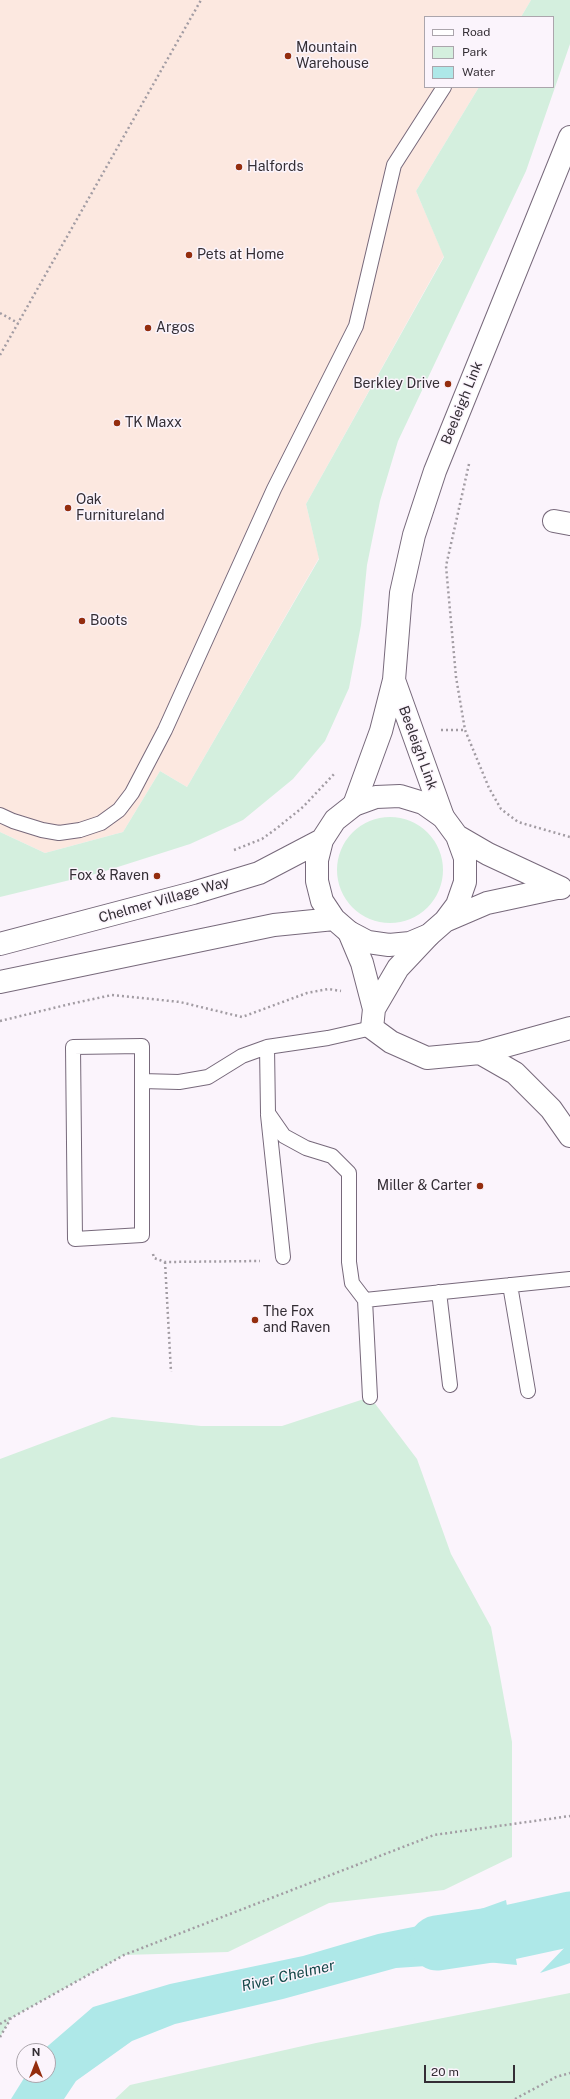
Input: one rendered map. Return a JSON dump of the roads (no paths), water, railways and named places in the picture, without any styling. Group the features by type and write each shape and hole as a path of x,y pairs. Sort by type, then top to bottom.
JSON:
{"street":[{"name":"Beeleigh Link","path":"354,805 380,731 394,680 401,594 414,535 438,463 570,137"},
{"name":"Beeleigh Link","path":"394,680 443,817"},
{"name":"Chelmer Village Way","path":"437,928 457,905 465,882 465,858 457,836 443,817 423,803 400,796 376,797 354,805 336,820 322,840 316,860 316,881 322,901 341,926 368,942 389,945 410,943 487,902 563,889"},
{"name":"Chelmer Village Way","path":"457,836 488,854 563,889"},
{"name":"Chelmer Village Way","path":"0,944 193,893 259,873 322,840"},
{"path":"0,982 274,925 341,926 362,964 373,1018 391,1042 426,1058 480,1053 570,1028"},
{"path":"373,1018 398,968 437,928"},
{"path":"480,1053 515,1073 551,1109 570,1136"}],"lane":[{"path":"0,815 13,821 42,830 59,833 80,830 101,823 119,810 132,793 165,730 274,489 356,326 394,165 443,88"},
{"path":"142,1081 178,1082 208,1077 242,1056 267,1047 328,1038 373,1018"},
{"path":"142,1046 142,1081 142,1236 75,1238 73,1047 142,1046"},
{"path":"267,1047 268,1113 282,1257"},
{"path":"268,1113 284,1136 306,1148 332,1156 349,1173 349,1262 352,1283 365,1300 370,1397"},
{"path":"365,1300 570,1279"},
{"path":"510,1285 528,1391"},
{"path":"438,1292 450,1385"}],"water":[{"path":"506,1900 517,1965 486,1962 396,1968 283,1999 175,2024 132,2041 76,2081 64,2099 11,2099 21,2083 56,2083 56,2043 51,2043 93,2007 170,1984 303,1956 378,1934 453,1919"},
{"path":"570,1942 570,1963 540,1973"}],"waterway":[{"name":"River Chelmer","path":"437,1943 511,1932 570,1919"}],"place":[{"name":"Mountain Warehouse","path":"288,56"},
{"name":"Halfords","path":"239,167"},
{"name":"Pets at Home","path":"189,255"},
{"name":"Argos","path":"148,328"},
{"name":"Berkley Drive","path":"448,384"},
{"name":"TK Maxx","path":"117,423"},
{"name":"Oak Furnitureland","path":"68,508"},
{"name":"Boots","path":"82,621"},
{"name":"Fox & Raven","path":"157,876"},
{"name":"Miller & Carter","path":"480,1186"},
{"name":"The Fox and Raven","path":"255,1320"}]}
